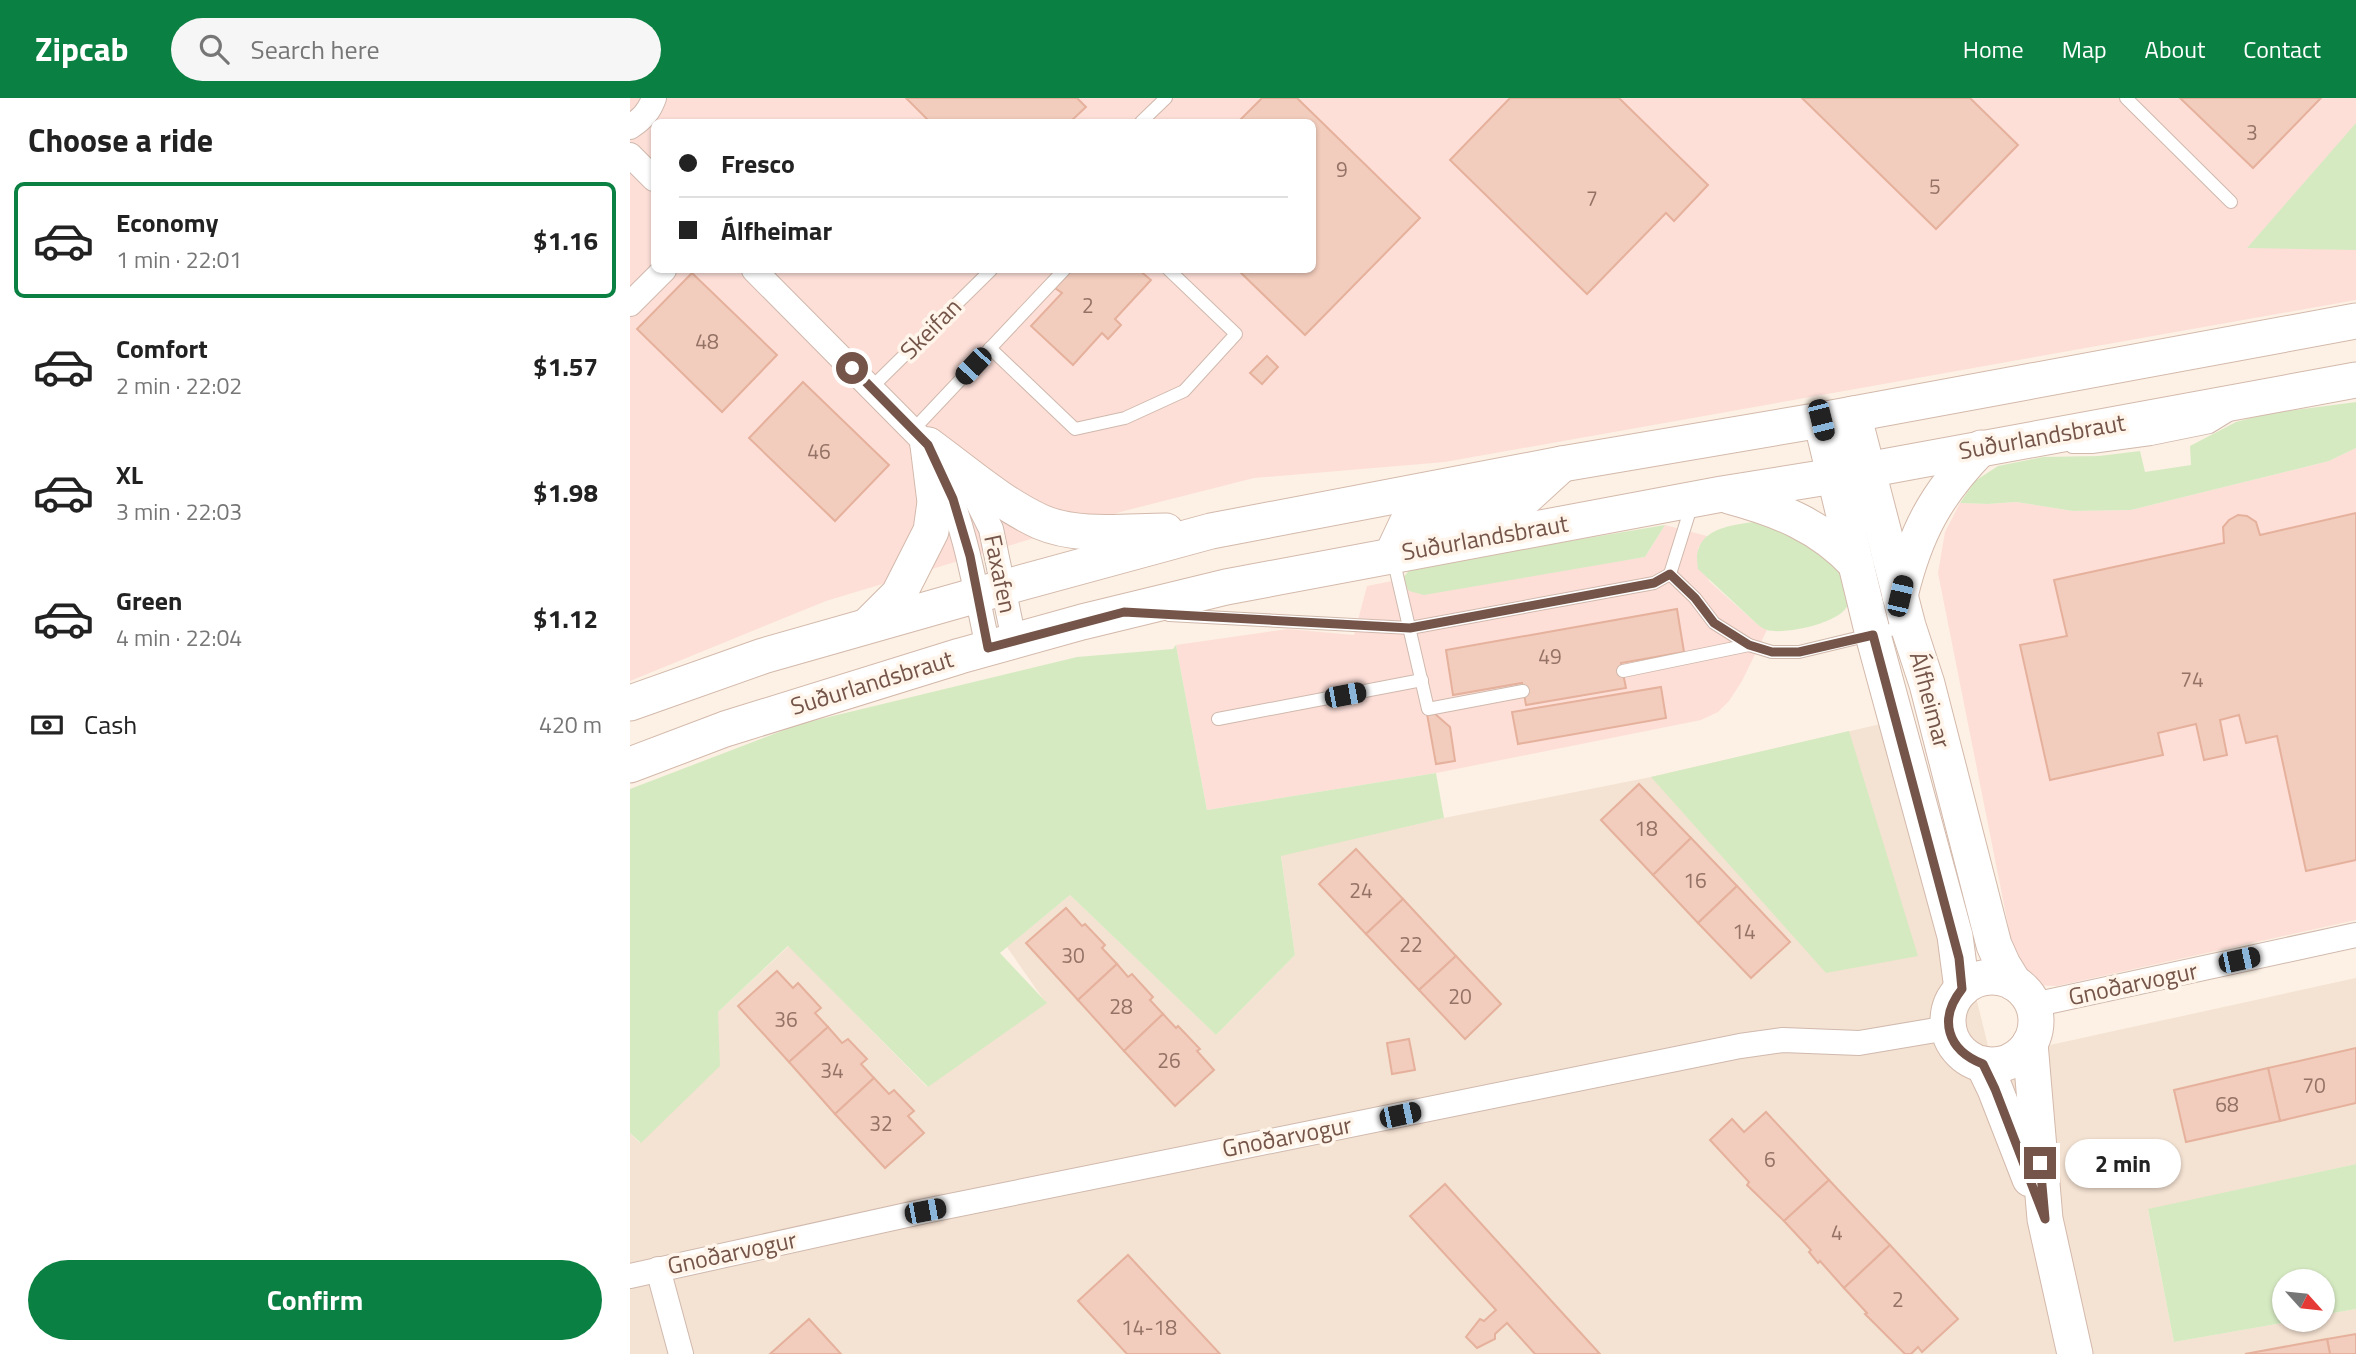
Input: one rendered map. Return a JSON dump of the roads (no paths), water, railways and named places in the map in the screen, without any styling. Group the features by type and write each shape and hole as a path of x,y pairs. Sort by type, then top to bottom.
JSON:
{"main road":[{"path":"630,703 763,656 1211,531 1562,464 1837,417 2356,321"},
{"name":"Suðurlandsbraut","path":"630,765 724,729 1001,644 1226,587 2356,380"},
{"name":"Álfheimar","path":"1837,417 1851,472 1918,652 1994,945 2003,965 2024,994"},
{"path":"921,438 1042,523 1077,531 1211,531"},
{"path":"866,626 899,594 931,531 935,502 921,438"},
{"path":"1904,611 1910,557 1936,502 1956,473 1981,448"},
{"path":"1392,555 1407,523 1525,497 1562,464"},
{"name":"Álfheimar","path":"1851,472 1856,564 1955,936 1962,989"},
{"path":"1708,497 1755,503 1818,531 1838,545 1856,564"},
{"path":"1987,977 2001,978 2024,994 2035,1031 2021,1054 2009,1061 1983,1064 1960,1051 1948,1028 1948,1013 1953,1000 1962,989 1973,981 1987,977"},
{"path":"2030,1043 2045,1219 2075,1354"},
{"path":"1983,1064 2045,1219"}],"street":[{"path":"630,127 653,110"},
{"path":"630,155 651,176"},
{"path":"630,304 661,273"},
{"name":"Faxafen","path":"757,273 971,489 991,529 989,591 1001,644"},
{"name":"Gnoðarvogur","path":"2024,994 2356,935"},
{"name":"Gnoðarvogur","path":"630,1276 939,1208 1740,1046 1783,1040 1859,1042 1948,1028"},
{"path":"658,1269 681,1354"}],"lane":[{"path":"1144,119 1166,98"},
{"path":"2126,98 2231,202"},
{"name":"Skeifan","path":"871,388 988,273"},
{"path":"921,438 990,348 1061,273"},
{"path":"990,348 1074,429 1125,418 1184,391 1236,334 1172,273"},
{"path":"1124,612 1410,628 1654,583 1670,574 1708,497"},
{"path":"1392,555 1428,709 1523,691"},
{"path":"1670,574 1695,598 1714,623 1749,645 1772,652 1799,652 1873,635 1904,611"},
{"path":"1623,671 1749,645"},
{"path":"1217,719 1422,680"}]}
